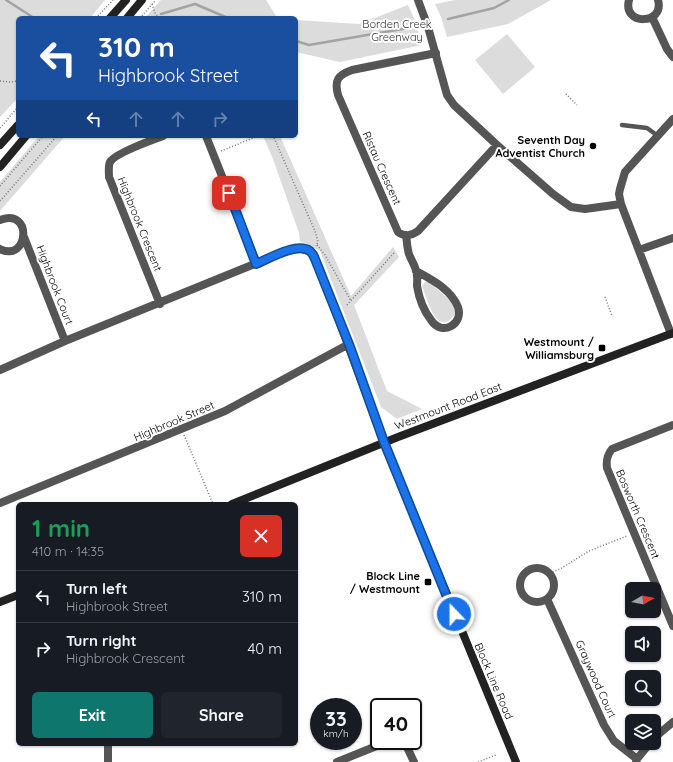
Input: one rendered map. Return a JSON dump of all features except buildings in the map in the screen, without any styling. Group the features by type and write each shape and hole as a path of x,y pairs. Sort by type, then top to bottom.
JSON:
{"main road":[{"path":"112,16 126,0"},
{"path":"129,16 142,0"},
{"path":"0,145 16,126"},
{"path":"0,167 24,138"},
{"name":"Westmount Road East","path":"237,502 384,442 672,334"},
{"name":"Block Line Road","path":"384,442 516,762"},
{"path":"0,602 16,596"}],"street":[{"path":"418,0 436,53 447,95 454,104 497,145 553,194 571,207 585,209 621,204"},
{"path":"629,0 629,9 633,16 644,20 652,17 658,8 658,0"},
{"path":"652,17 667,49 673,57"},
{"name":"Ristau Crescent","path":"406,236 398,232 338,95 336,88 337,80 340,76 352,70 436,53"},
{"path":"672,334 621,204 619,194 626,172 673,119"},
{"name":"Highbrook Crescent","path":"158,138 119,154 110,161 108,168 109,177 160,304"},
{"path":"207,138 256,264"},
{"path":"416,271 434,281 454,300 459,314 457,320 451,326 441,328 436,326 431,321 419,297 416,271 409,253 406,236 418,231 497,145"},
{"name":"Highbrook Court","path":"0,220 7,218 13,219 20,223 23,228 24,237 65,341"},
{"name":"Highbrook Court","path":"0,249 9,251 15,249 22,243 24,237"},
{"path":"639,250 673,238"},
{"path":"0,370 65,341 160,304 289,250 299,248 313,251"},
{"name":"Block Line Road","path":"313,251 349,344 384,442"},
{"name":"Highbrook Street","path":"0,503 182,430 225,411 349,344"},
{"name":"Bosworth Crescent","path":"673,425 612,449 606,459 607,468 673,626"},
{"path":"539,567 550,573 554,585 552,594 547,599 536,602 527,599 522,594 520,583 521,577 527,570 539,567"},
{"name":"Graywood Court","path":"547,599 604,725 614,741 637,760"},
{"path":"661,732 673,722"},
{"path":"108,746 108,762"},
{"path":"337,762 370,748"},
{"path":"408,750 414,762"},
{"path":"637,760 645,750"}],"lane":[{"path":"622,125 647,128 658,136"}],"path":[{"path":"98,16 113,0"},
{"path":"142,16 156,0"},
{"path":"152,4 157,16"},
{"path":"0,81 16,82"},
{"path":"566,94 577,105"},
{"path":"0,128 16,109"},
{"path":"0,186 41,138"},
{"path":"0,201 55,138"},
{"path":"221,151 253,138"},
{"path":"274,138 315,231 318,242 313,251"},
{"path":"317,245 325,255 351,301"},
{"path":"347,305 394,253"},
{"path":"605,297 612,316"},
{"path":"182,430 212,502"},
{"path":"550,573 560,569 589,551 634,533"},
{"path":"478,762 496,755"}],"green space":[{"path":"0,0 105,0 92,16 16,16 16,100 0,117"},
{"path":"161,0 266,0 276,16 147,16"},
{"name":"Borden Creek Greenway","path":"455,0 551,0 508,24 447,37 435,4"},
{"name":"Borden Creek Greenway","path":"408,5 414,18 422,45 340,62 298,52 298,20 359,24"},
{"path":"507,34 535,67 503,94 475,60"},
{"path":"37,138 63,138 0,211 0,182"},
{"path":"264,138 281,138 351,296 393,247 399,257 354,305 387,391 422,409 397,419 381,407 320,251 300,242 299,233 273,159"},
{"path":"428,281 453,303 456,312 450,320 444,322 434,316 422,286"}],"waterway":[{"path":"6,0 31,16"},
{"path":"448,19 494,8 509,0"},
{"path":"161,14 195,4 223,16"},
{"path":"298,42 309,45 408,28"}],"place":[{"name":"Seventh Day Adventist Church","path":"593,146"},
{"name":"Westmount / Williamsburg","path":"602,348"},
{"name":"Block Line / Westmount","path":"428,582"}],"route":[{"path":"229,193 256,264 289,250 299,248 311,252 315,259 349,344 384,442 454,614"}]}
